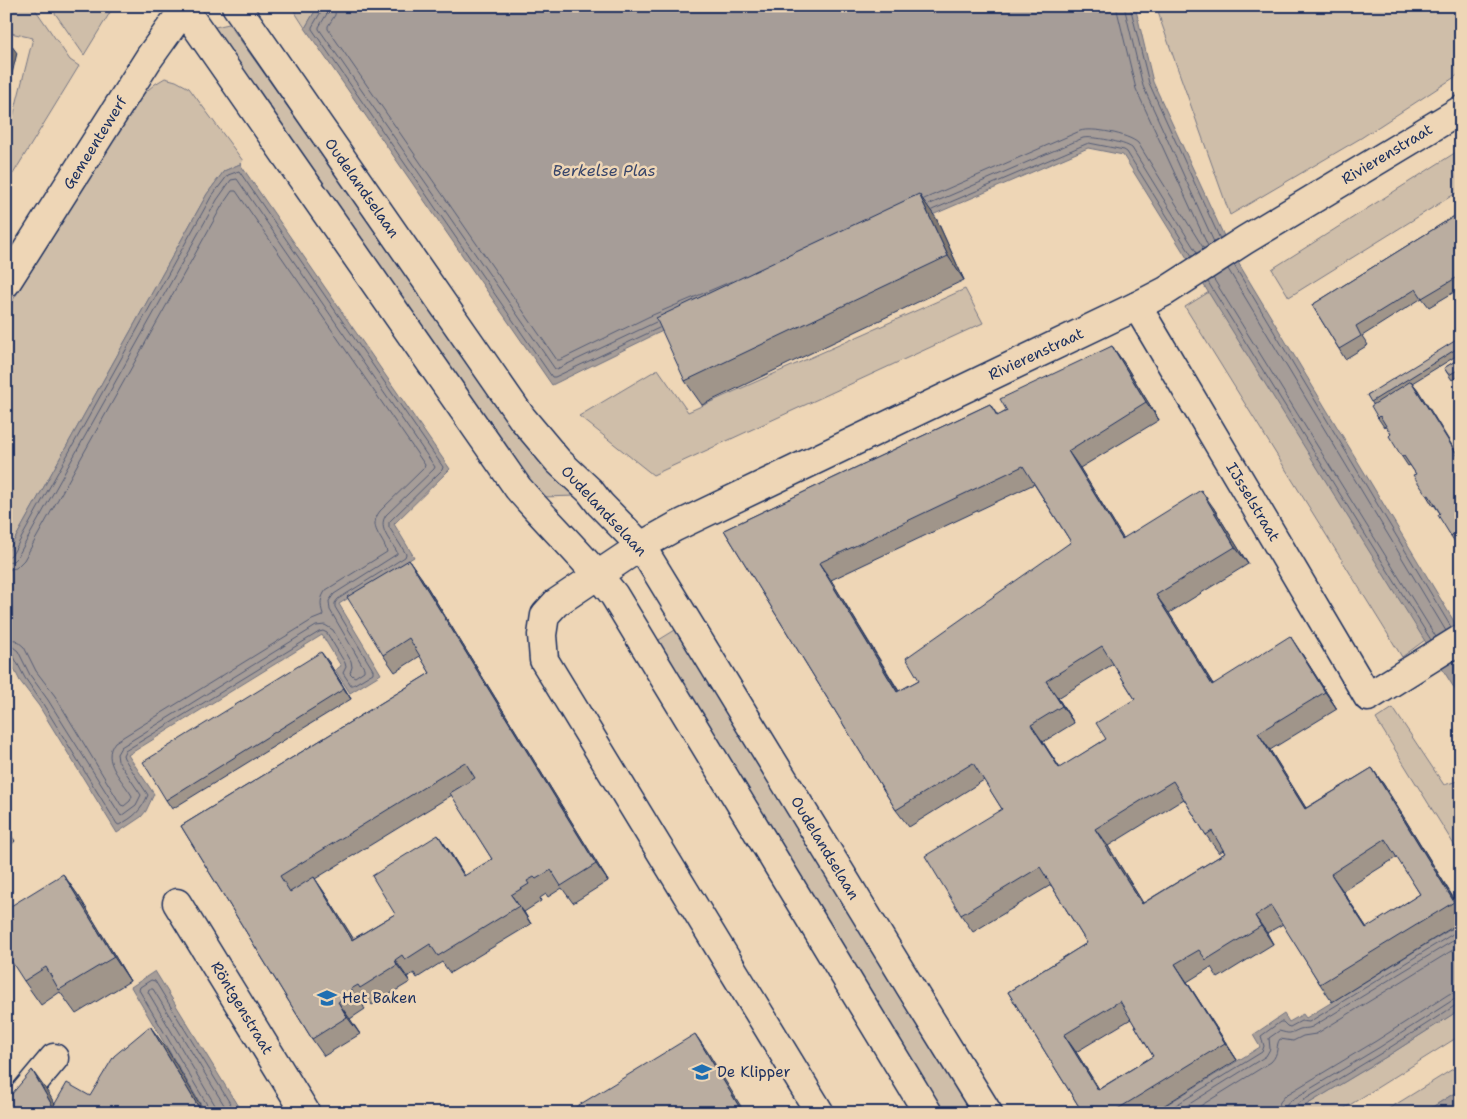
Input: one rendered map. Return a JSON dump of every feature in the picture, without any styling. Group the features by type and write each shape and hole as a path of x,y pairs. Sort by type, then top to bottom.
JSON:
{"street":[{"name":"Oudelandselaan","path":"236,6 522,418 558,461 590,491 600,504 641,546 988,1113"},
{"name":"Gemeentewerf","path":"6,283 149,58 185,7"},
{"path":"185,7 518,488 598,574 614,595 928,1113"},
{"name":"Rivierenstraat","path":"598,574 675,527 1166,291 1461,110"},
{"name":"IJsselstraat","path":"1137,306 1368,697 1461,639"},
{"path":"598,574 556,603 545,615 542,635 544,660 820,1113"},
{"name":"Röntgenstraat","path":"177,903 306,1113"},
{"path":"8,1113 54,1058"}],"shaded area":[{"path":"6,6 33,6 70,60 79,66 13,174 6,172 6,145 33,38 6,32"},
{"path":"50,6 114,6 84,55"},
{"path":"291,6 318,6 305,28"},
{"path":"1157,6 1461,6 1461,73 1361,138 1230,215"},
{"path":"229,24 506,414 576,496 543,497 487,432 215,39 215,27"},
{"path":"165,78 189,88 243,161 224,171 207,194 6,555 6,311 142,95"},
{"path":"1461,149 1461,190 1289,297 1272,269"},
{"path":"965,289 983,323 653,475 579,416 658,369 688,412"},
{"path":"1209,292 1425,640 1402,657 1185,307"},
{"path":"680,627 979,1113 938,1113 654,643"},
{"path":"1393,708 1444,785 1461,780 1461,801 1457,805 1455,823 1461,833 1461,856 1376,719"},
{"path":"1461,1009 1461,1035 1337,1113 1293,1113 1386,1057"},
{"path":"1461,1064 1461,1089 1423,1113 1382,1113"}],"water":[{"name":"Berkelse Plas","path":"318,6 1135,6 1153,82 1230,249 1461,633 1461,699 1123,155 1088,148 656,334 552,385 305,28"},
{"path":"240,164 450,469 394,524 414,557 339,604 381,674 350,693 335,670 341,666 322,635 128,755 154,794 141,817 117,833 39,706 20,681 6,653 6,555 207,194 224,171"},
{"path":"1461,923 1461,1009 1386,1057 1293,1113 1153,1113 1260,1047 1253,1035 1284,1014 1289,1022 1303,1014 1306,1018"},
{"path":"155,971 242,1113 206,1113 131,987"},
{"path":"1461,1089 1461,1113 1423,1113"}],"building":[{"path":"919,194 948,256 685,381 656,318"},
{"path":"1461,212 1461,275 1422,298 1416,289 1356,326 1361,336 1339,349 1312,305"},
{"path":"1458,339 1461,346 1371,402 1367,395"},
{"path":"1112,346 1146,402 1068,451 1122,539 1201,490 1235,547 1156,595 1212,685 1290,636 1325,692 1258,733 1305,809 1372,768 1454,902 1320,984 1271,906 1255,916 1261,926 1206,960 1199,950 1175,964 1225,1043 1111,1113 1083,1113 1008,992 1087,943 1040,867 961,915 925,856 1002,809 973,763 896,810 724,530 990,404 997,416 1007,411 1000,399","holes":["1023,466 1071,542 906,658 919,680 897,692 819,563","1102,646 1135,699 1096,723 1106,739 1059,768 1031,725 1062,706 1046,681","1173,781 1206,835 1212,831 1225,853 1142,904 1095,829","1385,839 1420,894 1366,928 1331,874","1120,1001 1153,1056 1098,1090 1064,1035"]},
{"path":"1460,358 1461,368 1449,375 1444,368"},
{"path":"1411,381 1461,461 1461,547 1453,534 1451,536 1438,515 1440,513 1429,495 1427,496 1413,475 1416,474 1404,456 1402,457 1389,436 1391,434 1380,416 1378,418 1371,406"},
{"path":"409,560 596,864 561,886 551,870 536,879 534,877 527,881 529,884 511,895 519,906 438,956 430,944 405,960 402,955 395,960 397,965 360,988 358,985 351,989 353,992 338,1002 347,1017 312,1039 181,826 430,673 409,638 383,655 347,597","holes":["465,762 475,778 450,793 492,859 464,876 438,835 372,876 395,914 352,940 314,877 290,892 280,876"]},
{"path":"321,652 344,689 166,800 143,762"},
{"path":"63,874 114,957 59,990 46,967 24,981 6,953 6,909"},
{"path":"150,1026 202,1113 6,1113 6,1101 32,1070 53,1107 67,1083 90,1096 114,1056"},
{"path":"695,1034 743,1113 566,1113"}],"place":[{"name":"Het Baken","path":"327,998"},
{"name":"De Klipper","path":"702,1072"}]}
